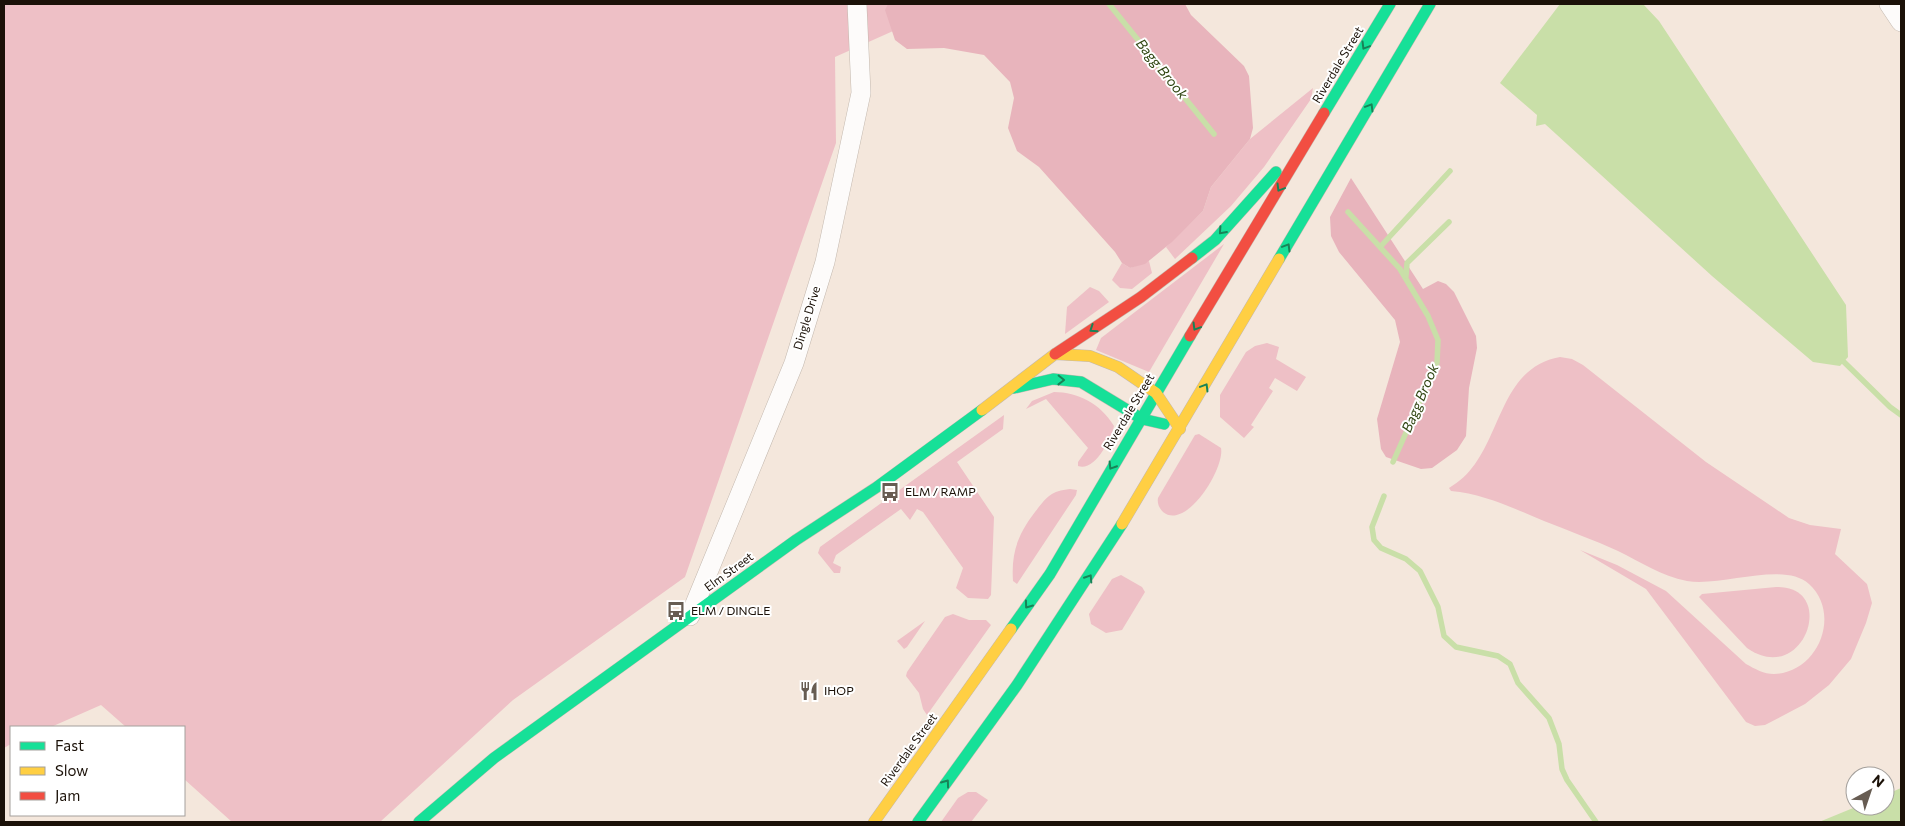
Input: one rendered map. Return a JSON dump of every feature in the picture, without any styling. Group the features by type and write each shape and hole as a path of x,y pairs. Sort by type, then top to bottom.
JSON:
{"main road":[{"name":"Riverdale Street","path":"874,822 1050,574 1106,476 1390,4"},
{"path":"918,822 1065,615 1133,507 1430,4"},
{"name":"Elm Street","path":"418,822 494,758 1014,388 1038,365 1141,297 1215,240 1314,131"},
{"path":"1056,354 1090,356 1118,368 1156,393 1180,429"},
{"name":"Elm Street","path":"1014,388 1053,380 1081,382 1142,419 1180,429"}],"street":[{"name":"Dingle Drive","path":"690,617 794,363 825,262 862,93 857,4"},
{"path":"1889,4 1901,22"}],"shaded area":[{"path":"4,4 929,4 911,23 835,57 836,143 685,577 513,700 380,822 232,822 185,780 185,726 125,726 101,705 53,726 10,726 10,745 4,748"},
{"path":"888,4 1185,4 1191,15 1244,66 1249,76 1253,128 1250,139 1211,187 1203,211 1172,242 1145,264 1130,268 1122,263 1115,252 1039,167 1017,151 1008,128 1014,98 1010,82 984,55 944,48 907,49 895,40 885,10"},
{"path":"1560,4 1643,4 1659,21 1846,305 1848,357 1840,366 1813,362 1712,276 1545,124 1536,126 1537,115 1500,83"},
{"path":"1313,88 1311,99 1264,167 1231,206 1175,259 1166,247 1203,211 1211,187 1250,139"},
{"path":"1351,178 1423,289 1438,281 1446,284 1454,292 1476,336 1477,348 1469,388 1466,436 1457,450 1432,468 1421,469 1386,457 1381,449 1377,419 1400,342 1395,320 1339,252 1331,236 1330,217"},
{"path":"1224,244 1149,372 1096,350 1101,338"},
{"path":"1149,261 1152,273 1132,289 1120,288 1112,280 1122,263 1130,268"},
{"path":"1090,287 1099,291 1109,302 1065,334 1067,307"},
{"path":"1267,343 1279,347 1276,359 1306,377 1297,391 1275,378 1269,388 1273,391 1251,425 1254,427 1244,438 1220,417 1220,395 1246,352 1255,346"},
{"path":"1560,357 1572,359 1583,365 1706,462 1789,518 1810,525 1841,529 1835,554 1867,584 1872,603 1851,659 1829,685 1805,704 1765,725 1755,726 1746,722 1646,589 1580,550 1617,565 1666,591 1746,664 1770,674 1789,671 1803,664 1813,653 1820,640 1824,625 1824,611 1819,596 1809,584 1798,578 1784,575 1751,576 1701,582 1678,579 1609,547 1487,498 1451,491 1449,488 1467,474 1480,457 1509,396 1522,378 1538,365"},
{"path":"1054,392 1072,394 1088,401 1103,411 1114,426 1110,439 1101,453 1084,467 1078,466 1078,462 1088,448 1046,399 1026,409 1032,401"},
{"path":"1004,415 1003,429 957,462 994,517 991,595 988,599 968,598 956,588 963,568 923,512 917,509 910,520 901,509 836,555 833,563 841,567 840,573 834,573 818,553 820,547"},
{"path":"1199,434 1221,448 1221,457 1217,469 1202,495 1182,513 1172,516 1160,509 1158,498 1195,435"},
{"path":"1070,489 1077,490 1076,495 1017,584 1013,581 1013,562 1017,544 1024,528 1043,502 1053,493"},
{"path":"1121,575 1142,587 1145,592 1122,630 1106,633 1091,624 1089,614 1112,579"},
{"path":"1776,587 1795,591 1806,601 1810,616 1806,632 1798,646 1784,655 1767,657 1747,648 1699,597 1702,594"},
{"path":"953,614 969,620 986,620 991,625 927,715 923,709 919,693 906,676 907,672 945,617"},
{"path":"925,621 907,647 904,649 897,641"},
{"path":"1901,788 1901,822 1819,822 1845,811 1845,816 1895,816 1895,791"},
{"path":"968,792 976,792 988,800 971,822 941,822 958,798"}],"waterway":[{"name":"Bagg Brook","path":"1109,4 1214,134"},
{"path":"1381,246 1450,171"},
{"name":"Bagg Brook","path":"1348,212 1400,269 1428,316 1438,340 1437,363 1393,462"},
{"path":"1406,276 1407,263 1449,222"},
{"path":"1844,362 1890,407 1901,415"},
{"name":"Bagg Brook","path":"1384,496 1372,527 1374,540 1381,548 1406,559 1420,571 1438,607 1444,636 1456,647 1498,656 1510,664 1518,683 1549,718 1559,744 1562,769 1567,780 1596,822"}],"traffic: fast":[{"path":"1324,113 1390,4"},
{"path":"1279,259 1430,4"},
{"path":"1192,258 1215,240 1276,172"},
{"path":"1011,629 1050,574 1190,336"},
{"path":"1014,388 1053,379 1081,382 1142,419 1164,424"},
{"path":"419,822 494,758 796,540 877,487 982,410"},
{"path":"918,822 1017,685 1122,524"}],"traffic: slow":[{"path":"1122,524 1279,259"},
{"path":"982,410 1055,354 1090,356 1118,367 1156,393 1180,429"},
{"path":"874,822 1011,629"}],"traffic: jam":[{"path":"1190,336 1324,113"},
{"path":"1055,354 1141,297 1192,258"}],"place":[{"name":"ELM / RAMP","path":"890,492"},
{"name":"ELM / DINGLE","path":"676,611"},
{"name":"IHOP","path":"809,691"}]}
